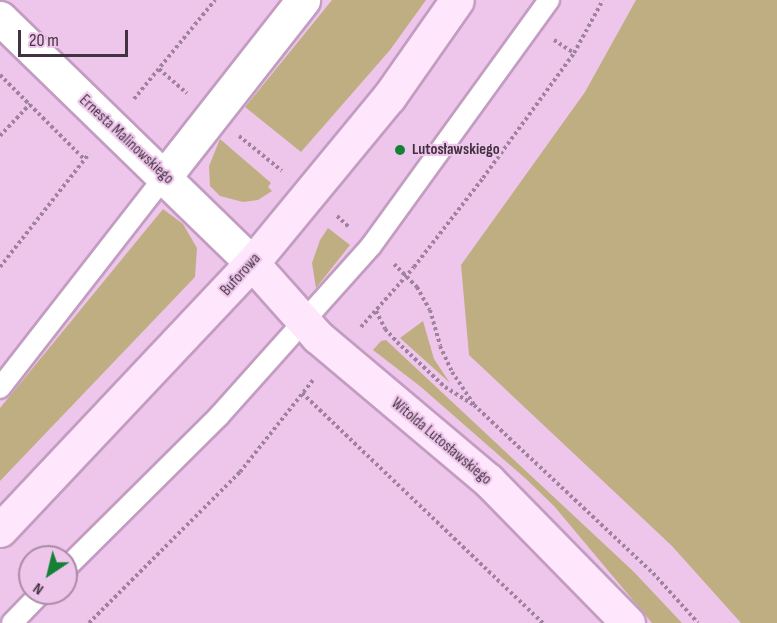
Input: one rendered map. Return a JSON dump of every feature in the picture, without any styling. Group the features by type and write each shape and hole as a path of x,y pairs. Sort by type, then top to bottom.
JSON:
{"main road":[{"name":"Buforowa","path":"0,530 252,263 388,97 457,0"},
{"name":"Witolda Lutosławskiego","path":"252,263 305,323 346,363 488,480 628,623"}],"street":[{"path":"165,176 303,0"},
{"name":"Ernesta Malinowskiego","path":"0,18 252,263"}],"lane":[{"path":"78,556 219,416 305,323 371,246 549,0"},
{"path":"0,388 165,176"},
{"path":"12,623 29,605"}],"path":[{"path":"132,101 215,0"},
{"path":"370,317 453,219 574,53 603,0"},
{"path":"159,69 191,96"},
{"path":"0,75 84,159"},
{"path":"0,136 58,76"},
{"path":"233,131 289,177"},
{"path":"0,267 91,151"},
{"path":"406,275 430,310 440,346 452,372 474,405"},
{"path":"376,311 385,329 397,342 445,387 474,405 652,573 698,623"},
{"path":"89,623 240,472 319,372"},
{"path":"302,393 543,623"}],"shaded area":[{"path":"332,0 426,0 390,50 301,152 245,107"},
{"path":"636,0 777,0 777,623 741,623 672,546 469,355 461,265 585,92"},
{"path":"220,139 271,183 268,187 272,191 258,200 243,202 220,196 210,186 209,166"},
{"path":"163,209 183,224 197,248 195,277 0,481 0,408"},
{"path":"328,228 350,245 316,288 312,263 320,240"},
{"path":"423,321 434,359 450,383 400,338"},
{"path":"386,340 634,572 682,623 652,623 554,506 421,387 373,350 381,341"}],"place":[{"name":"Lutosławskiego","path":"400,150"}]}
